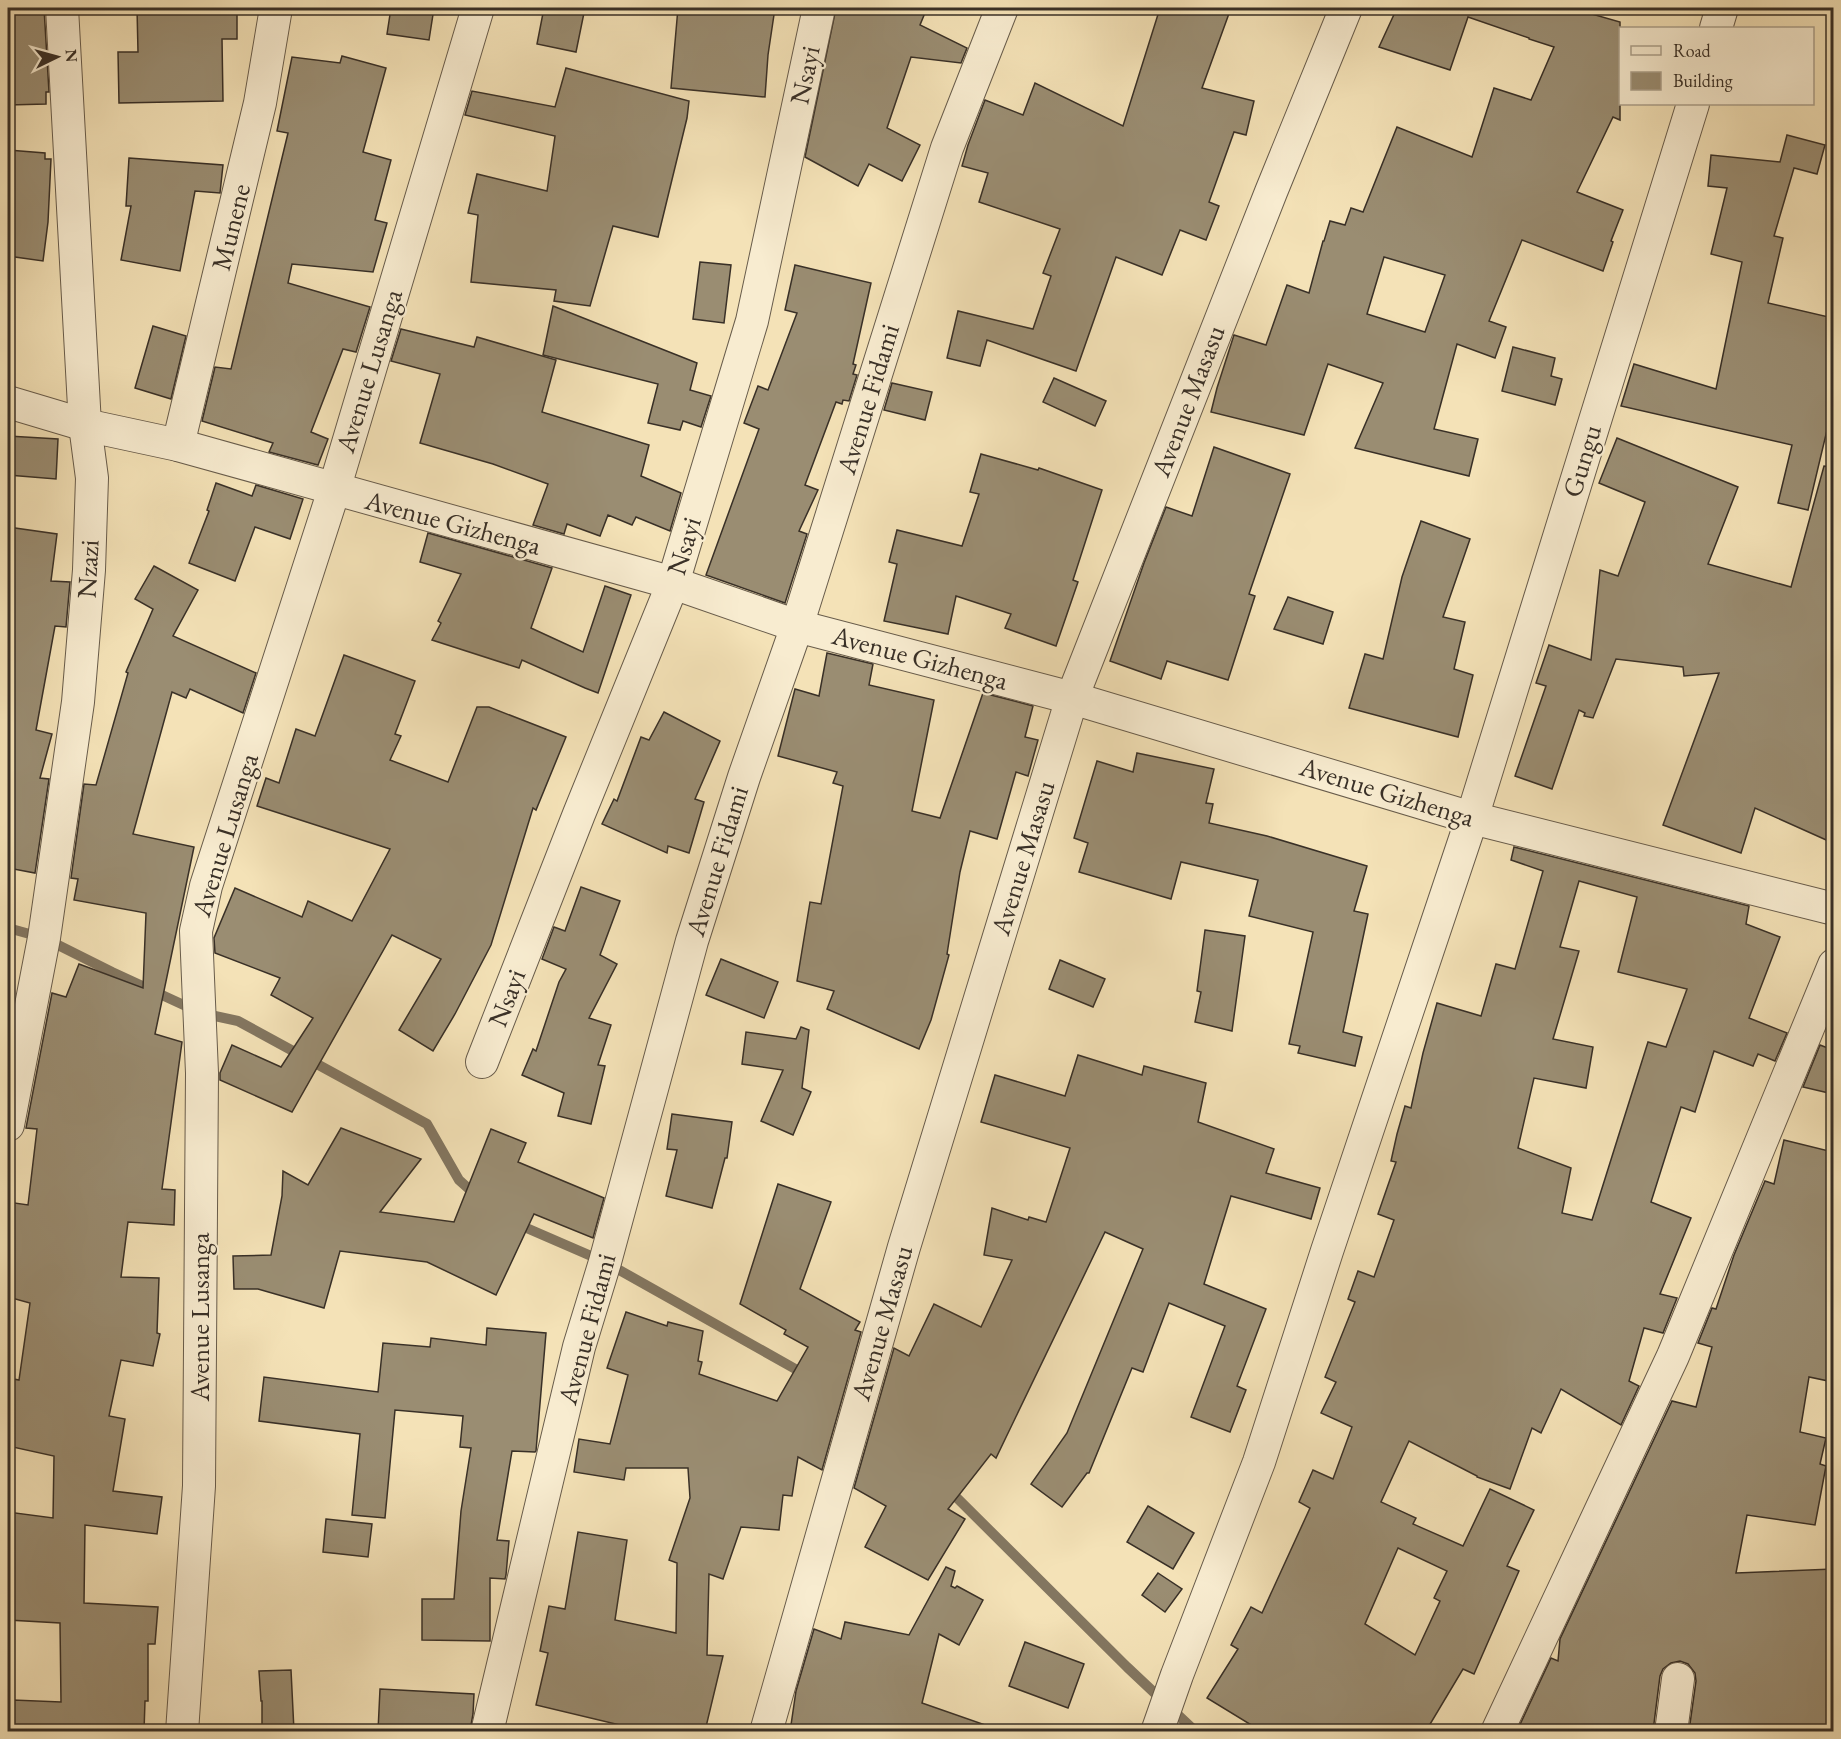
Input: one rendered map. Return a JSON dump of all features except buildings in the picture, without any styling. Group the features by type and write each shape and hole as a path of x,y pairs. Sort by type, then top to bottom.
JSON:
{"street":[{"name":"Nzazi","path":"8,1125 44,938 78,702 89,570 92,478 85,425 62,8"},
{"name":"Munene","path":"178,445 260,104 276,8"},
{"name":"Avenue Lusanga","path":"182,1731 199,1486 202,1074 196,931 206,886 334,490 478,8"},
{"name":"Nsayi","path":"482,1062 673,583 752,321 819,8"},
{"name":"Avenue Fidami","path":"488,1731 579,1347 605,1262 692,941 744,777 797,626 947,148 1002,8"},
{"name":"Avenue Masasu","path":"766,1731 904,1247 1072,698 1346,8"},
{"path":"1716,27 1722,8"},
{"name":"Gungu","path":"1157,1731 1259,1462 1472,818 1693,105"},
{"name":"Avenue Gizhenga","path":"8,402 85,425 178,445 673,583 797,626 1072,698 1472,818 1833,909"},
{"path":"1497,1731 1673,1356 1833,965"},
{"path":"1671,1731 1677,1679"}],"waterway":[{"path":"8,928 44,938 201,1013 238,1021 427,1124 459,1180 478,1197"},
{"path":"515,1223 605,1262 806,1375"},
{"path":"947,1488 1127,1667 1196,1732"}]}
